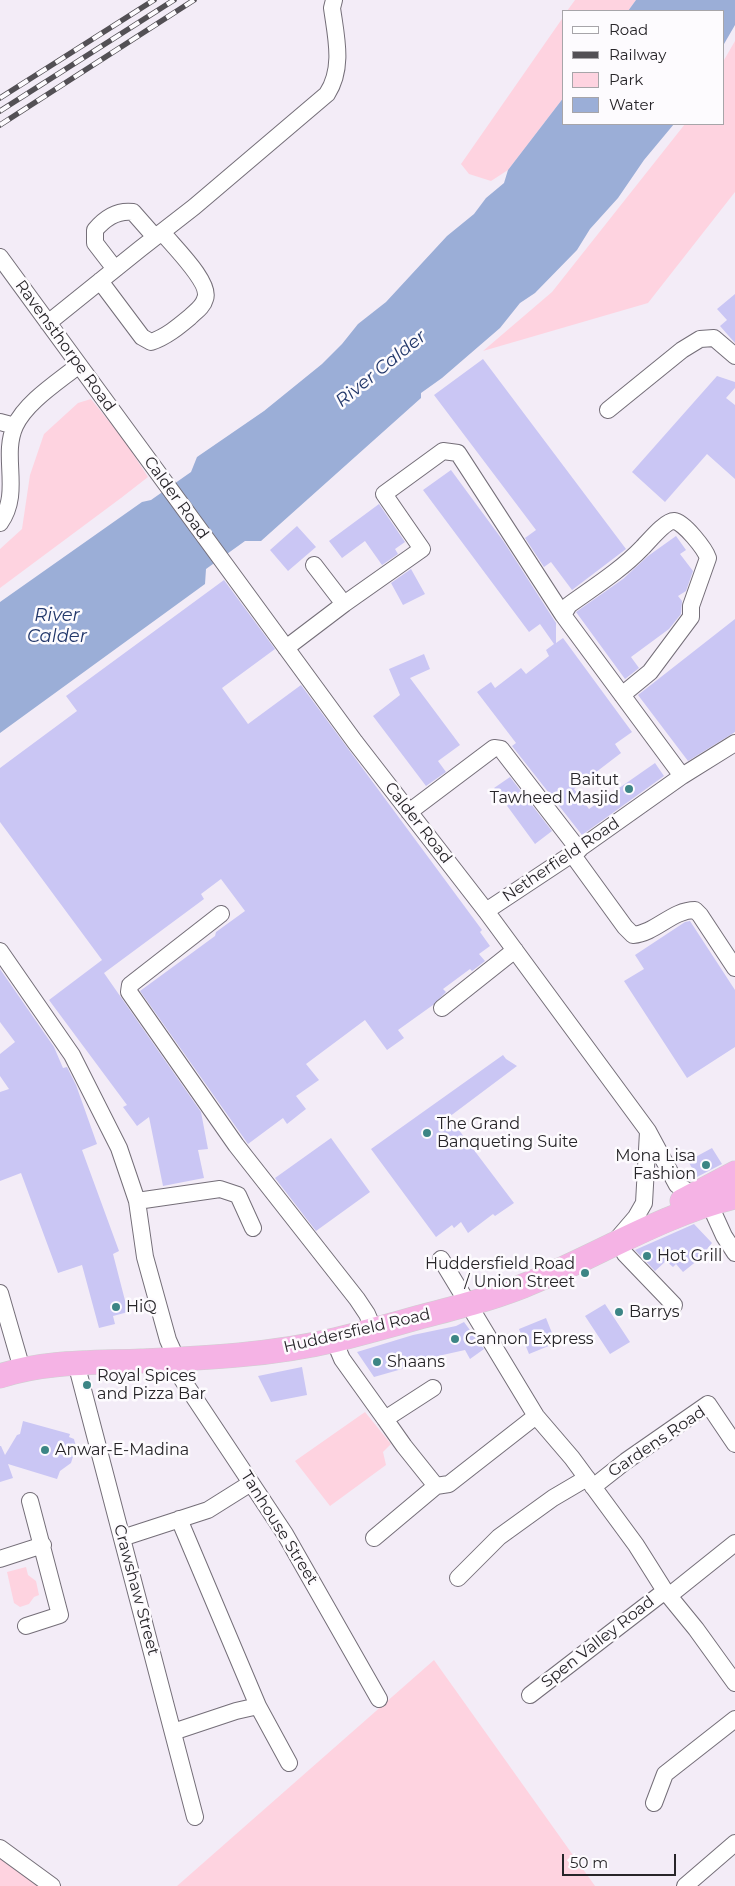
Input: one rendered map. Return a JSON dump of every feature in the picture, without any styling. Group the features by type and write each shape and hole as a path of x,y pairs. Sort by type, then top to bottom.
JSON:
{"highway":[{"name":"Huddersfield Road","path":"11,1373 76,1363 177,1360 292,1348 334,1340 467,1305 523,1286 615,1243 640,1225 702,1199 735,1173"},
{"name":"Huddersfield Road","path":"702,1199 735,1197"}],"street":[{"path":"48,323 194,207 327,94 334,83 338,65 332,8 334,0"},
{"path":"100,281 142,337 150,342 161,339 178,328 201,307 206,298 205,288 198,274 133,212 125,211 114,214 95,230 95,243 115,269"},
{"name":"Ravensthorpe Road","path":"0,257 130,436"},
{"path":"608,410 682,350 700,338 714,338 735,356"},
{"path":"0,523 9,507 12,489 11,445 7,424 78,365"},
{"name":"Calder Road","path":"130,436 286,648 486,911 648,1131 677,1185 702,1199"},
{"path":"286,648 422,549 384,494 443,451 449,450 458,453 464,461 563,615 682,776"},
{"path":"563,615 569,605 631,560 666,524 674,521 682,524 705,551 708,558 691,606 691,617 650,672 622,695"},
{"path":"314,565 344,604"},
{"name":"Netherfield Road","path":"486,911 576,852 682,776 735,743"},
{"path":"410,812 494,748 501,749 576,852 625,927 633,935 644,934 686,910 695,910 735,968"},
{"path":"221,914 130,985 129,992 236,1145 357,1299 367,1314 374,1330"},
{"path":"442,1008 515,950"},
{"name":"Tanhouse Street","path":"0,951 72,1055 119,1148 137,1201 145,1257 168,1340 177,1360 180,1376 285,1534 379,1699"},
{"path":"648,1131 644,1203 636,1217 615,1243 674,1305"},
{"path":"137,1201 220,1189 238,1195 253,1228"},
{"path":"702,1199 735,1254"},
{"name":"Spen Valley Road","path":"441,1260 536,1416 590,1482 636,1545 667,1593 735,1683"},
{"path":"0,1293 11,1373"},
{"path":"334,1340 342,1359 404,1446 436,1486"},
{"name":"Crawshaw Street","path":"76,1363 195,1817"},
{"path":"385,1418 433,1388"},
{"name":"Gardens Road","path":"590,1482 626,1461 708,1404 735,1444"},
{"path":"374,1538 436,1486 448,1484 536,1416"},
{"path":"458,1578 498,1537 552,1498 590,1482"},
{"path":"122,1538 208,1510 251,1483"},
{"path":"26,1626 60,1615 30,1501"},
{"path":"179,1519 258,1706 289,1763"},
{"path":"667,1593 735,1543"},
{"path":"0,1559 43,1545"},
{"name":"Spen Valley Road","path":"530,1695 667,1593"},
{"path":"173,1732 236,1711 258,1706"},
{"path":"654,1803 665,1774 735,1719"},
{"path":"685,1886 735,1843"},
{"path":"0,1848 52,1886"}],"green space":[{"path":"575,0 636,0 629,10 568,10"},
{"path":"562,19 562,100 508,170 491,181 469,174 461,164"},
{"path":"735,41 735,192 648,303 483,351 552,292 684,125 725,125 725,58"},
{"path":"91,399 124,440 148,477 0,588 0,549 22,529 30,475 44,434 78,403"},
{"path":"365,1412 391,1444 383,1452 386,1465 330,1506 295,1461"},
{"path":"26,1567 28,1575 36,1581 39,1595 34,1597 29,1604 20,1607 14,1603 7,1572"},
{"path":"434,1660 595,1886 177,1886"},
{"path":"0,1848 52,1886 0,1886"}],"water":[{"path":"636,0 735,0 735,25 725,42 725,10 629,10"},
{"name":"River Calder","path":"562,100 562,125 673,125 644,160 618,198 590,229 577,250 535,293 520,303 500,328 442,378 421,393 421,398 261,541 245,541 206,569 205,584 0,733 0,602 142,502 151,500 191,472 197,457 264,411 322,364 358,324 386,302 447,236 474,214 486,198 504,183 508,170"}],"building":[{"path":"735,294 735,343 720,326 727,320 717,309"},
{"path":"483,359 626,549 572,590 551,562 544,567 525,538 536,530 434,395"},
{"path":"717,376 735,382 735,388 726,398 735,405 735,479 707,454 665,502 632,472"},
{"path":"451,470 504,542 556,623 556,643 563,638 632,732 615,744 621,753 574,789 589,809 655,763 664,776 582,835 512,746 516,743 477,692 491,682 495,688 521,668 526,674 549,656 546,650 554,644 540,624 529,632 423,490"},
{"path":"379,504 405,542 395,549 398,554 382,565 365,541 342,558 329,541"},
{"path":"297,526 316,547 288,571 270,550"},
{"path":"676,536 686,550 680,554 693,571 686,591 678,596 682,601 681,614 669,629 631,657 639,668 625,679 576,612 623,579 648,556"},
{"path":"411,569 425,594 403,605 391,583"},
{"path":"224,580 275,649 222,688 248,724 301,685 482,930 480,932 490,946 479,954 485,961 472,971 470,969 443,989 446,992 433,1005 398,1030 404,1038 387,1050 365,1020 306,1064 319,1080 296,1096 306,1109 287,1124 283,1118 248,1144 140,991 215,936 216,932 245,911 221,879 201,894 204,899 104,973 201,1112 208,1149 198,1150 204,1178 163,1186 149,1117 137,1126 123,1107 127,1105 49,1000 102,960 0,822 0,768 77,711 66,696"},
{"path":"735,619 735,732 688,761 638,695"},
{"path":"424,654 430,669 410,678 460,745 438,761 446,772 426,786 373,716 400,695 389,669"},
{"path":"510,777 552,831 535,844 494,788"},
{"path":"690,921 735,990 735,1047 687,1078 624,981 644,969 635,955 685,922"},
{"path":"0,969 54,1047 63,1068 67,1067 76,1085 97,1144 82,1150 119,1251 113,1254 128,1312 113,1316 115,1324 99,1328 82,1265 58,1273 21,1173 0,1181 0,1092 9,1089 0,1076 0,1054 15,1042 0,1022"},
{"name":"The Grand Banqueting Suite","path":"503,1055 517,1066 449,1117 514,1203 495,1216 493,1214 468,1233 461,1222 454,1228 452,1225 436,1237 371,1149"},
{"path":"331,1138 370,1192 316,1231 275,1178"},
{"name":"Mona Lisa Fashion","path":"712,1148 722,1164 697,1177 688,1161"},
{"path":"694,1224 712,1243 698,1260 683,1272 676,1264 673,1267 666,1261 655,1271 635,1250"},
{"path":"605,1304 630,1342 610,1354 585,1316"},
{"path":"546,1318 556,1343 529,1354 519,1329"},
{"path":"464,1322 484,1349 470,1359 465,1350 429,1358 430,1361 374,1377 357,1352 413,1335 456,1326"},
{"path":"302,1367 307,1395 271,1402 258,1376"},
{"name":"Anwar-E-Madina","path":"23,1421 70,1434 69,1437 74,1439 76,1447 71,1463 60,1471 57,1479 8,1464 13,1478 0,1482 0,1446 5,1455 17,1435 20,1434"}],"railway":[{"path":"0,98 154,0"},
{"path":"0,111 174,0"},
{"path":"0,125 194,0"}],"place":[{"name":"Baitut Tawheed Masjid","path":"629,789"},
{"name":"The Grand Banqueting Suite","path":"427,1133"},
{"name":"Mona Lisa Fashion","path":"706,1165"},
{"name":"Hot Grill","path":"647,1256"},
{"name":"Huddersfield Road / Union Street","path":"585,1273"},
{"name":"HiQ","path":"116,1307"},
{"name":"Barrys","path":"619,1312"},
{"name":"Cannon Express","path":"455,1339"},
{"name":"Shaans","path":"377,1362"},
{"name":"Royal Spices and Pizza Bar","path":"87,1385"},
{"name":"Anwar-E-Madina","path":"45,1450"}]}
